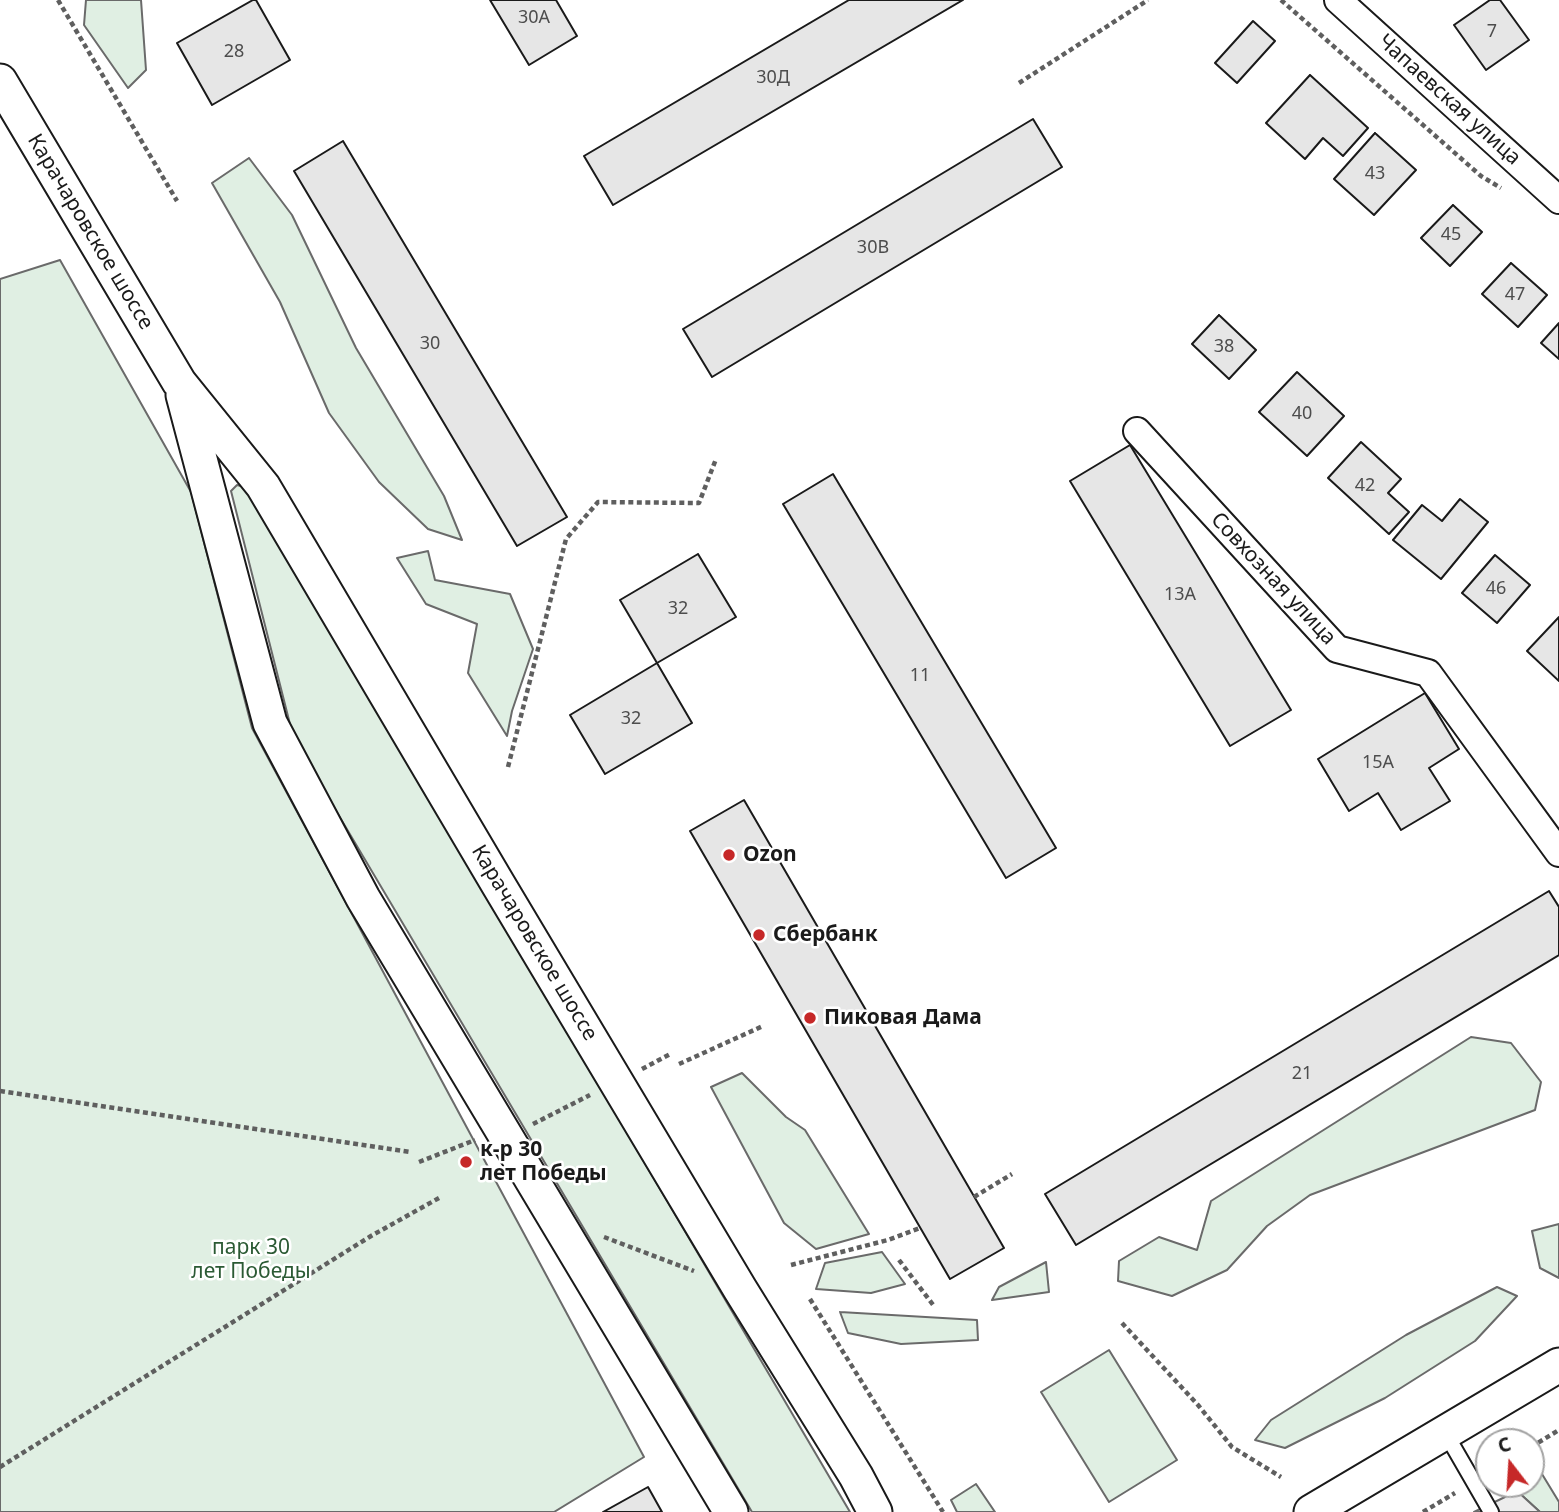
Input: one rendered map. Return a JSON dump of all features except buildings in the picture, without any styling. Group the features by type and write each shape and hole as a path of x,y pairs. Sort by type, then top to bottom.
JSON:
{"street":[{"name":"Чапаевская улица","path":"1338,0 1559,200"},
{"name":"Карачаровское шоссе","path":"0,81 179,382 263,486 740,1289 856,1476 875,1512"},
{"name":"Карачаровское шоссе","path":"179,382 270,723 363,898 731,1512"},
{"name":"Совхозная улица","path":"1137,431 1337,649 1428,673 1559,853"},
{"path":"1311,1512 1559,1365"}],"lane":[{"path":"1446,1434 1491,1512"}],"path":[{"path":"58,0 177,201"},
{"path":"1019,83 1148,0"},
{"path":"1281,0 1480,177 1502,189"},
{"path":"508,768 566,538 598,502 699,503 716,459"},
{"path":"679,1064 763,1026"},
{"path":"419,1162 501,1130 521,1130 672,1053"},
{"path":"0,1091 410,1152"},
{"path":"974,1197 1012,1174"},
{"path":"0,1467 370,1236 439,1198"},
{"path":"555,1218 740,1289"},
{"path":"791,1265 888,1240 920,1227"},
{"path":"899,1260 934,1306"},
{"path":"810,1299 943,1512"},
{"path":"1122,1323 1198,1405 1232,1447 1281,1476"}],"green space":[{"path":"86,0 141,0 146,70 128,88 84,25"},
{"path":"249,158 292,215 356,348 444,496 462,540 428,529 379,482 329,413 280,302 212,183"},
{"name":"парк 30 лет Победы","path":"60,260 191,492 252,728 644,1457 554,1512 0,1512 0,279"},
{"path":"237,485 248,488 850,1512 752,1512 294,740 231,491"},
{"path":"428,551 435,580 510,594 533,649 512,711 507,736 468,673 477,624 426,604 397,558"},
{"path":"1471,1037 1511,1043 1541,1082 1535,1110 1310,1195 1267,1226 1227,1270 1172,1296 1118,1281 1119,1261 1159,1237 1197,1250 1211,1201"},
{"path":"742,1073 786,1117 805,1130 869,1234 816,1249 784,1223 711,1087"},
{"path":"1559,1224 1559,1278 1540,1268 1532,1231"},
{"path":"882,1252 905,1284 871,1293 816,1289 825,1263"},
{"path":"1046,1262 1049,1292 992,1300 999,1287"},
{"path":"1497,1287 1517,1296 1475,1341 1385,1398 1285,1448 1255,1440 1271,1420 1406,1335"},
{"path":"840,1312 977,1320 978,1340 901,1344 848,1333"},
{"path":"1109,1350 1177,1460 1109,1502 1041,1392"},
{"path":"1545,1479 1559,1502 1559,1512 1540,1512 1525,1498 1545,1498"},
{"path":"976,1484 995,1512 957,1512 951,1500"}],"shaded area":[{"path":"1503,1498 1525,1498 1540,1512 1474,1512"}],"place":[{"name":"Ozon","path":"729,855"},
{"name":"Сбербанк","path":"759,935"},
{"name":"Пиковая Дама","path":"810,1018"},
{"name":"к-р 30 лет Победы","path":"466,1162"}]}
